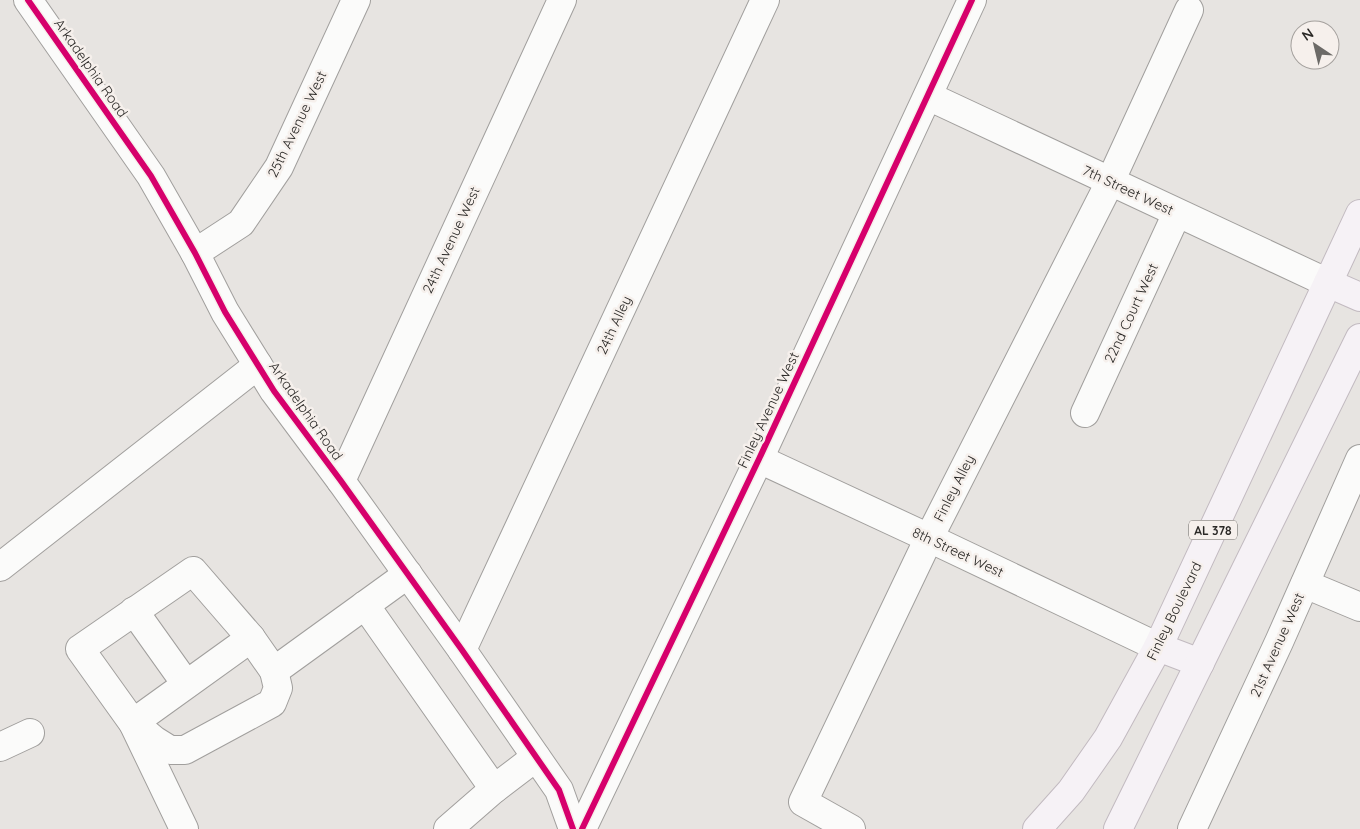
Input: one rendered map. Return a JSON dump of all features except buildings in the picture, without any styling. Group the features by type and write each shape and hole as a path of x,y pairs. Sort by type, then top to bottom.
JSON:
{"main road":[{"name":"Finley Boulevard","path":"1037,829 1071,791 1108,738 1158,647 1360,214"},
{"path":"1328,283 1360,298"},
{"path":"1118,829 1360,338"},
{"path":"1158,647 1200,663"}],"street":[{"name":"Arkadelphia Road","path":"28,0 151,176 195,252 225,312 274,391 408,574 559,790 573,829"},
{"name":"25th Avenue West","path":"195,252 240,223 279,166 356,0"},
{"name":"24th Avenue West","path":"341,481 562,0"},
{"name":"24th Alley","path":"462,650 766,0"},
{"name":"Finley Avenue West","path":"582,829 758,459 972,0"},
{"path":"1110,182 1189,10"},
{"name":"7th Street West","path":"928,96 1328,283"},
{"name":"Finley Alley","path":"851,829 803,802 929,538 1110,182"},
{"name":"22nd Court West","path":"1085,412 1177,213"},
{"path":"0,567 258,365"},
{"name":"8th Street West","path":"758,459 1158,647"},
{"name":"21st Avenue West","path":"1192,829 1305,584 1360,459"},
{"path":"133,723 170,750 184,750 272,704 278,688 274,671 251,638 193,571 80,649 133,723 184,829"},
{"path":"274,671 408,574"},
{"path":"1305,584 1360,607"},
{"path":"365,605 494,789"},
{"path":"134,611 186,684"},
{"path":"133,723 251,638"},
{"path":"0,746 30,733"},
{"path":"448,829 494,789 536,757"}],"cycle path":[{"path":"28,0 151,176 195,253 225,312 274,391 462,650 559,790 573,829"},
{"path":"582,829 759,459 972,0"}]}
